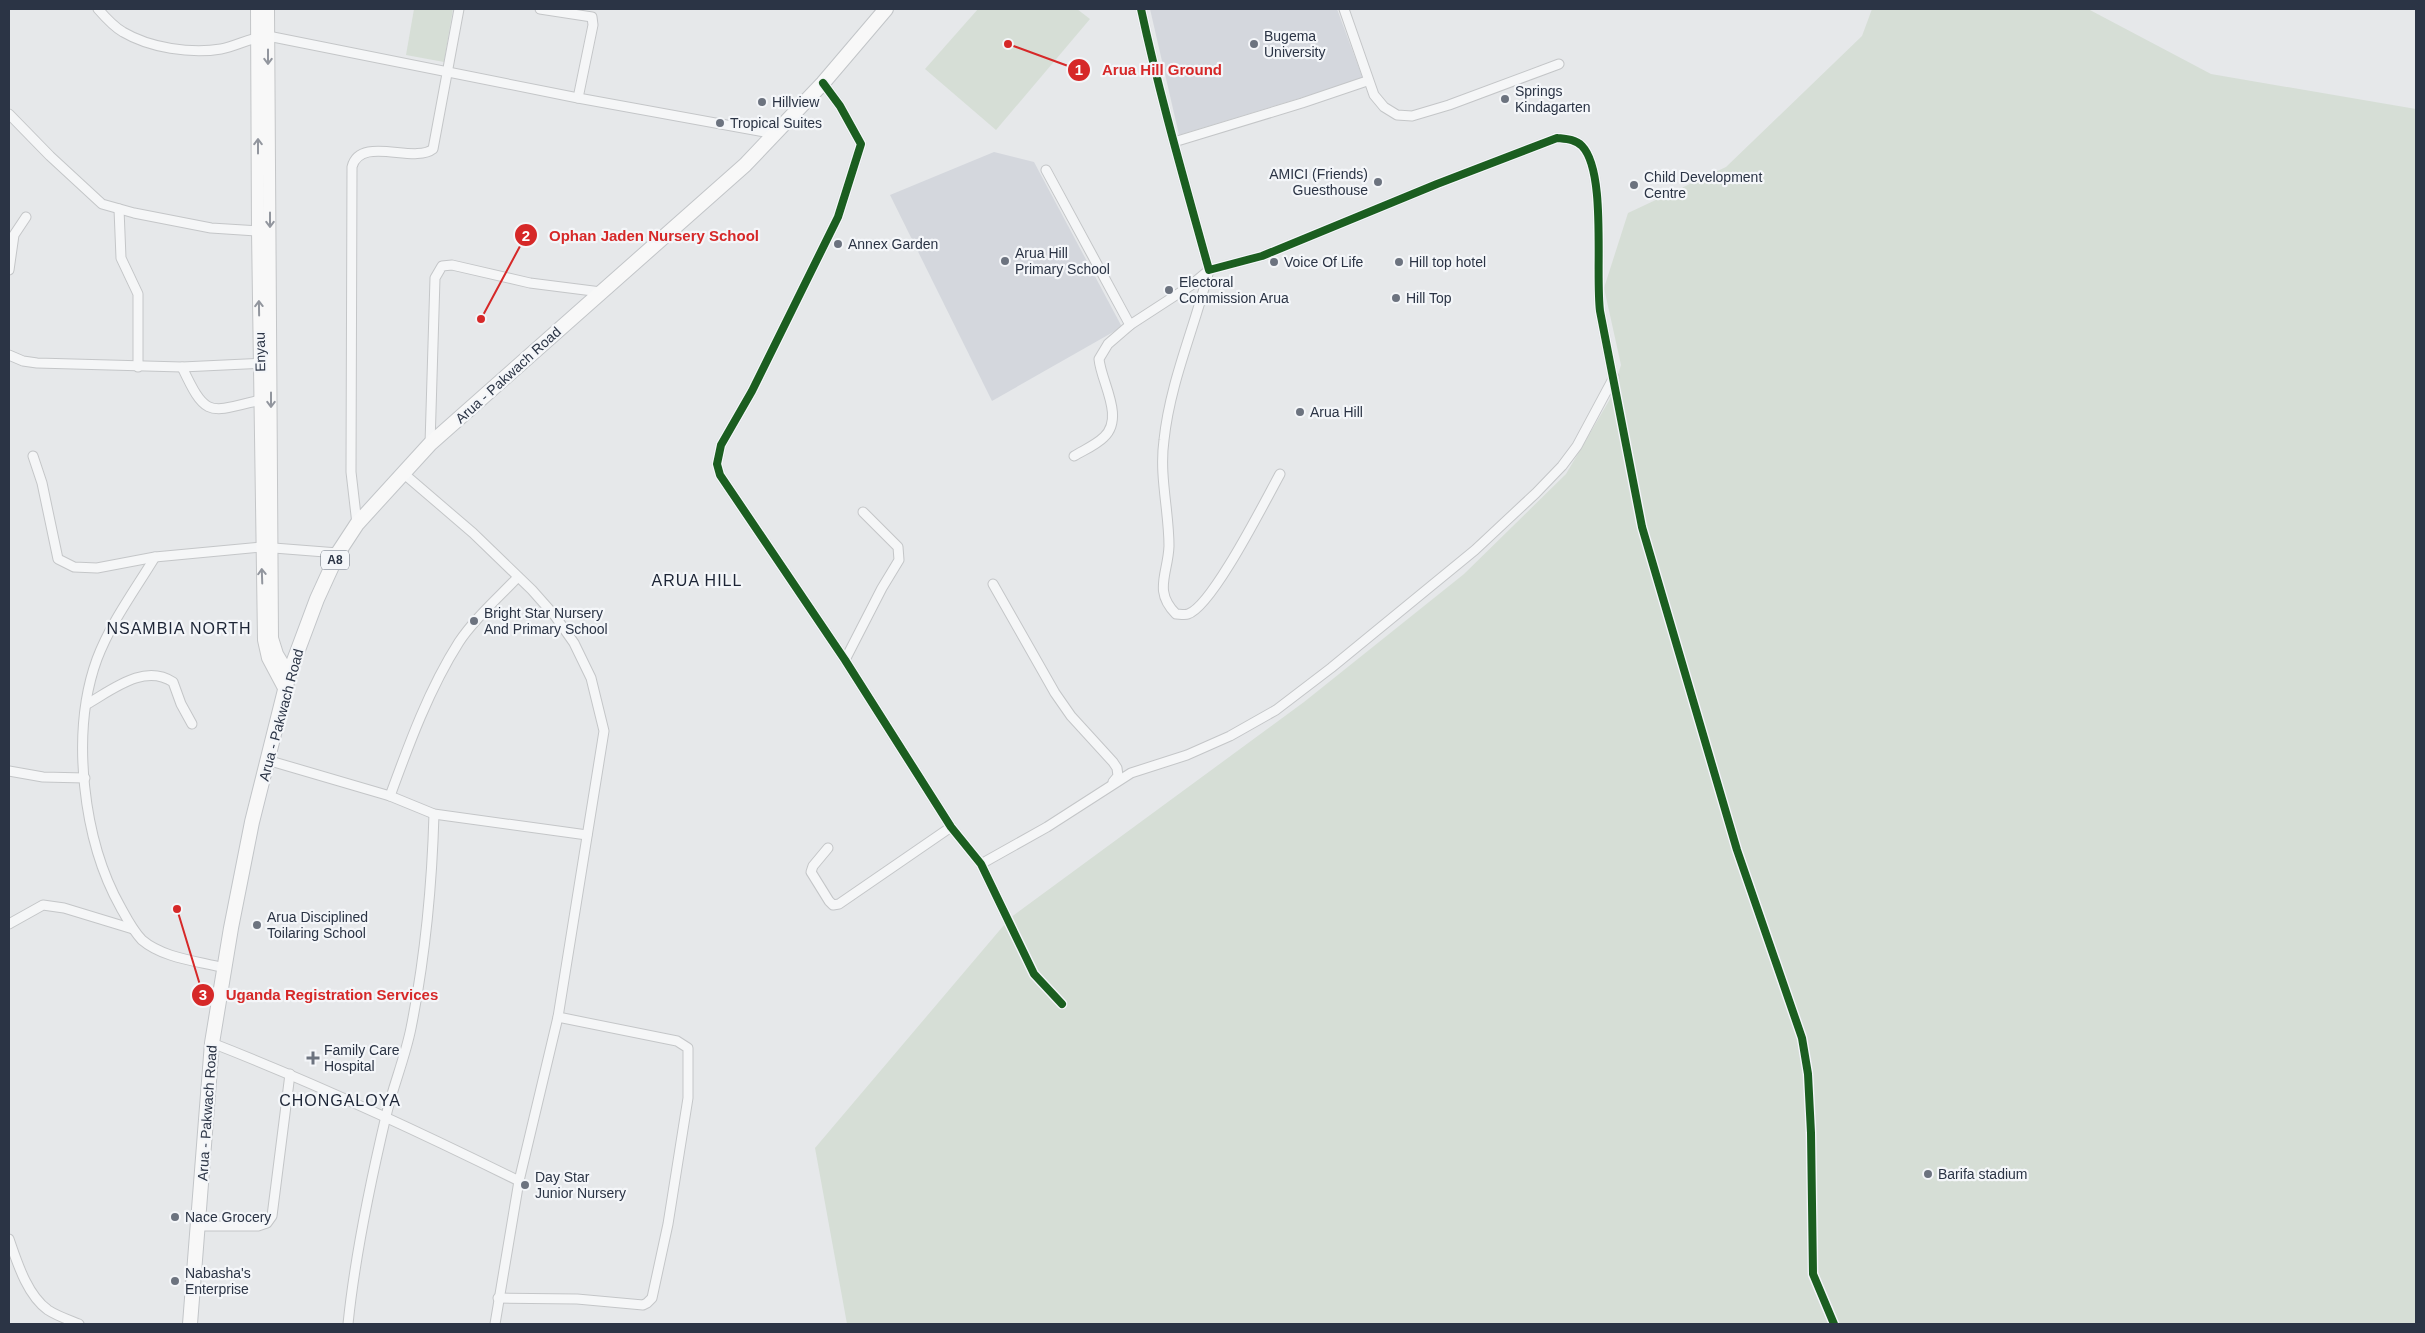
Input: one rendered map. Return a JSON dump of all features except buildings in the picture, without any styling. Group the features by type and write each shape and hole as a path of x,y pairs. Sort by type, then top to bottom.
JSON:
{"main road":[{"name":"Arua - Pakwach Road","path":"190,1324 212,1043 224,968 252,822 289,674 317,599 338,554 357,524 430,444 771,139 823,83 886,9"}],"street":[{"path":"98,9 123,32 148,42 173,48 199,51 222,49 263,36 578,98 764,132 771,139"},
{"name":"Enyau","path":"257,9 263,36 267,547 265,649 285,690"},
{"name":"Enyau","path":"268,9 263,36 258,231 265,363 260,400 272,638 277,654 289,674"},
{"path":"357,524 351,472 352,167 354,162 366,152 429,152 433,149 459,9"},
{"path":"540,9 592,17 578,98"},
{"path":"1141,9 1160,94 1209,270 1168,410 1163,441 1162,474 1169,545 1162,592 1167,605 1176,614 1188,614 1199,606 1226,570 1280,474"},
{"path":"1344,9 1367,81 1374,95 1384,107 1397,115 1412,116 1558,64"},
{"path":"1174,142 1302,104 1367,81"},
{"path":"823,83 840,106 861,144 838,217 752,391 721,445 717,464 720,475 845,660 951,827 981,864 1034,974 1062,1004"},
{"path":"9,114 102,204 211,228 258,231"},
{"path":"1074,456 1103,438 1108,432 1112,410 1099,359 1108,344 1130,325 1190,286 1209,270 1262,256 1437,184 1557,138 1573,140 1582,146 1591,161 1597,197 1599,234 1597,288 1642,527 1662,602 1738,850 1802,1038 1808,1074 1811,1133 1813,1274 1834,1324"},
{"path":"1046,170 1130,325"},
{"path":"119,209 121,258 138,294 138,367"},
{"path":"9,270 14,235 26,217"},
{"path":"430,444 435,278 442,266 452,265 530,283 601,292"},
{"path":"9,355 23,361 37,363 138,367 265,363"},
{"path":"182,367 196,397 208,407 226,408 260,400"},
{"path":"981,864 1047,827 1131,773 1217,743 1276,710 1381,628 1475,550 1562,466 1577,446 1614,378"},
{"path":"33,456 42,483 58,559 74,567 97,568 155,557 267,547 338,554"},
{"path":"403,473 473,533 555,616 574,643 591,678 604,731 558,1017 519,1181 495,1324"},
{"path":"845,660 882,588 899,560 898,547 863,512"},
{"path":"155,557 111,629 97,660 87,704 83,753 92,830 104,871 133,929 142,940 168,954 224,968"},
{"path":"390,796 420,719 459,642 473,623 518,577"},
{"path":"993,584 1054,693 1071,716 1104,750 1117,768 1118,776 1113,783"},
{"path":"87,704 137,677 160,677 174,682 181,704 192,724"},
{"path":"267,760 390,796 434,814 587,835"},
{"path":"9,772 85,778"},
{"path":"348,1324 370,1187 386,1116 411,1030 429,893 434,814"},
{"path":"828,848 813,866 812,872 833,905 838,904 951,827"},
{"path":"9,924 43,905 64,908 133,929"},
{"path":"498,1298 577,1299 642,1305 652,1298 660,1264 686,1108 689,1082 688,1048 677,1041 558,1017"},
{"path":"212,1043 290,1074 386,1116 519,1181"},
{"path":"199,1226 258,1226 267,1223 272,1216 290,1074"},
{"path":"9,1240 38,1300 47,1309 80,1324"}],"shaded area":[{"path":"414,9 453,9 444,62 406,55"},
{"path":"978,9 1077,9 1090,19 996,130 925,69"},
{"name":"Bugema University","path":"1150,9 1337,9 1363,79 1179,135"},
{"path":"1872,9 2088,9 2211,74 2416,109 2416,1324 847,1324 815,1148 1010,918 1304,702 1464,574 1566,474 1610,399 1621,365 1604,288 1628,213 1726,167 1862,36"},
{"name":"Arua Hill Primary School","path":"994,152 1034,162 1122,327 992,401 890,195"}],"cycle path":[{"path":"1141,9 1148,42 1209,270 1262,256 1437,184 1557,138 1576,142 1582,146 1590,159 1595,177 1597,199 1600,311 1642,527 1737,850 1802,1038 1808,1074 1811,1133 1813,1274 1834,1324"},
{"path":"823,83 840,106 861,144 838,217 752,391 721,445 717,464 720,475 845,660 951,827 981,864 1034,974 1062,1004"}],"place":[{"name":"Arua Hill Ground","path":"1008,44"},
{"name":"Bugema University","path":"1254,44"},
{"name":"Springs Kindagarten","path":"1505,99"},
{"name":"Hillview","path":"762,102"},
{"name":"Tropical Suites","path":"720,123"},
{"name":"AMICI (Friends) Guesthouse","path":"1378,182"},
{"name":"Child Development Centre","path":"1634,185"},
{"name":"Annex Garden","path":"838,244"},
{"name":"Arua Hill Primary School","path":"1005,261"},
{"name":"Voice Of Life","path":"1274,262"},
{"name":"Hill top hotel","path":"1399,262"},
{"name":"Electoral Commission Arua","path":"1169,290"},
{"name":"Hill Top","path":"1396,298"},
{"name":"Ophan Jaden Nursery School","path":"481,319"},
{"name":"Arua Hill","path":"1300,412"},
{"name":"Bright Star Nursery And Primary School","path":"474,621"},
{"name":"Uganda Registration Services","path":"177,909"},
{"name":"Arua Disciplined Toilaring School","path":"257,925"},
{"name":"Family Care Hospital","path":"313,1058"},
{"name":"Barifa stadium","path":"1928,1174"},
{"name":"Day Star Junior Nursery","path":"525,1185"},
{"name":"Nace Grocery","path":"175,1217"},
{"name":"Nabasha's Enterprise","path":"175,1281"}],"district":[{"name":"ARUA HILL","path":"697,580"},
{"name":"NSAMBIA NORTH","path":"179,628"},
{"name":"CHONGALOYA","path":"340,1100"}]}
